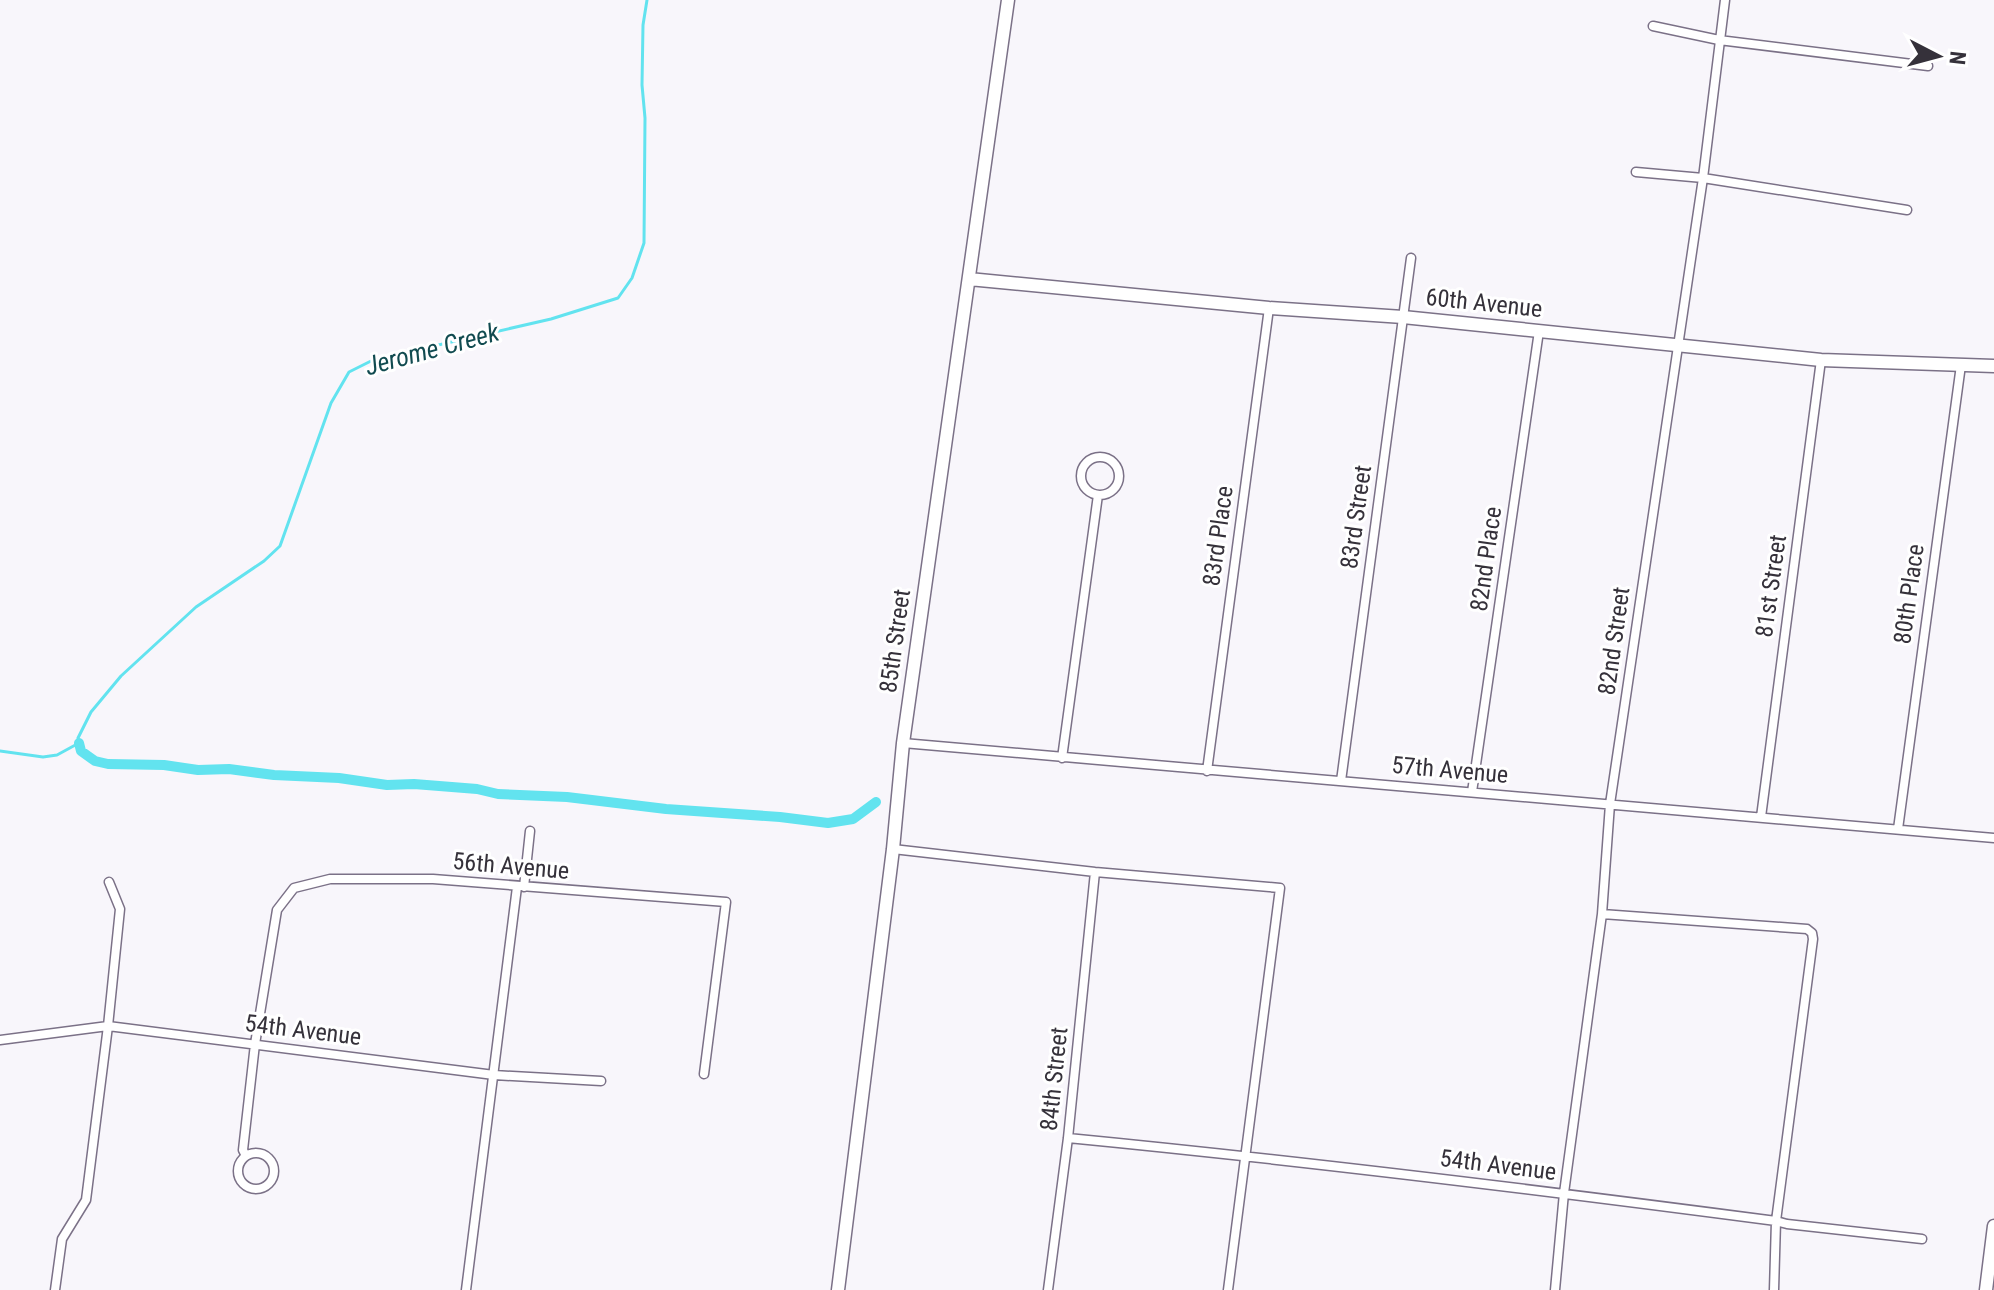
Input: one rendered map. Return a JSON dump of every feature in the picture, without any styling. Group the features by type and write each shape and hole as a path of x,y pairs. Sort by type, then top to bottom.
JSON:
{"street":[{"name":"85th Street","path":"838,1290 893,849 903,743 1008,0"},
{"name":"82nd Street","path":"1555,1290 1564,1193 1602,914 1610,804 1703,178 1725,0"},
{"path":"1653,26 1719,40 1928,66"},
{"path":"1636,172 1703,178 1907,210"},
{"name":"83rd Street","path":"1341,781 1411,258"},
{"name":"60th Avenue","path":"969,279 1269,308 1403,317 1821,360 1994,366"},
{"name":"83rd Place","path":"1207,771 1269,308"},
{"name":"82nd Place","path":"1472,792 1539,331"},
{"name":"81st Street","path":"1761,817 1821,360"},
{"name":"80th Place","path":"1898,829 1961,365"},
{"path":"1101,456 1113,461 1120,477 1115,489 1098,495 1086,490 1081,478 1084,465 1101,456"},
{"path":"1062,758 1098,495"},
{"name":"57th Avenue","path":"903,743 1994,838"},
{"path":"466,1290 530,831"},
{"path":"893,849 1095,872 1280,888 1228,1290"},
{"name":"84th Street","path":"1048,1290 1068,1138 1095,872"},
{"name":"56th Avenue","path":"255,1044 277,910 294,888 330,879 433,879 726,902 704,1074"},
{"path":"55,1290 62,1239 86,1200 120,909 109,882"},
{"path":"1602,914 1807,929 1812,933 1776,1221 1774,1290"},
{"name":"54th Avenue","path":"0,1040 108,1026 494,1075 601,1081"},
{"path":"246,1156 243,1150 255,1044"},
{"name":"54th Avenue","path":"1068,1138 1245,1155 1922,1239"},
{"path":"257,1152 272,1161 273,1178 265,1187 247,1186 240,1177 239,1166 246,1156 257,1152"},
{"path":"1986,1290 1994,1226"}],"waterway":[{"name":"Jerome Creek","path":"0,751 43,757 57,755 79,743 78,738 91,712 121,676 196,607 264,561 280,546 331,403 349,372 373,360 551,319 618,298 632,278 644,243 645,118 642,85 643,25 647,0"},
{"path":"79,743 81,751 95,761 108,764 229,769 387,785 477,789 498,794 567,797 828,823 853,819 876,802"}]}
